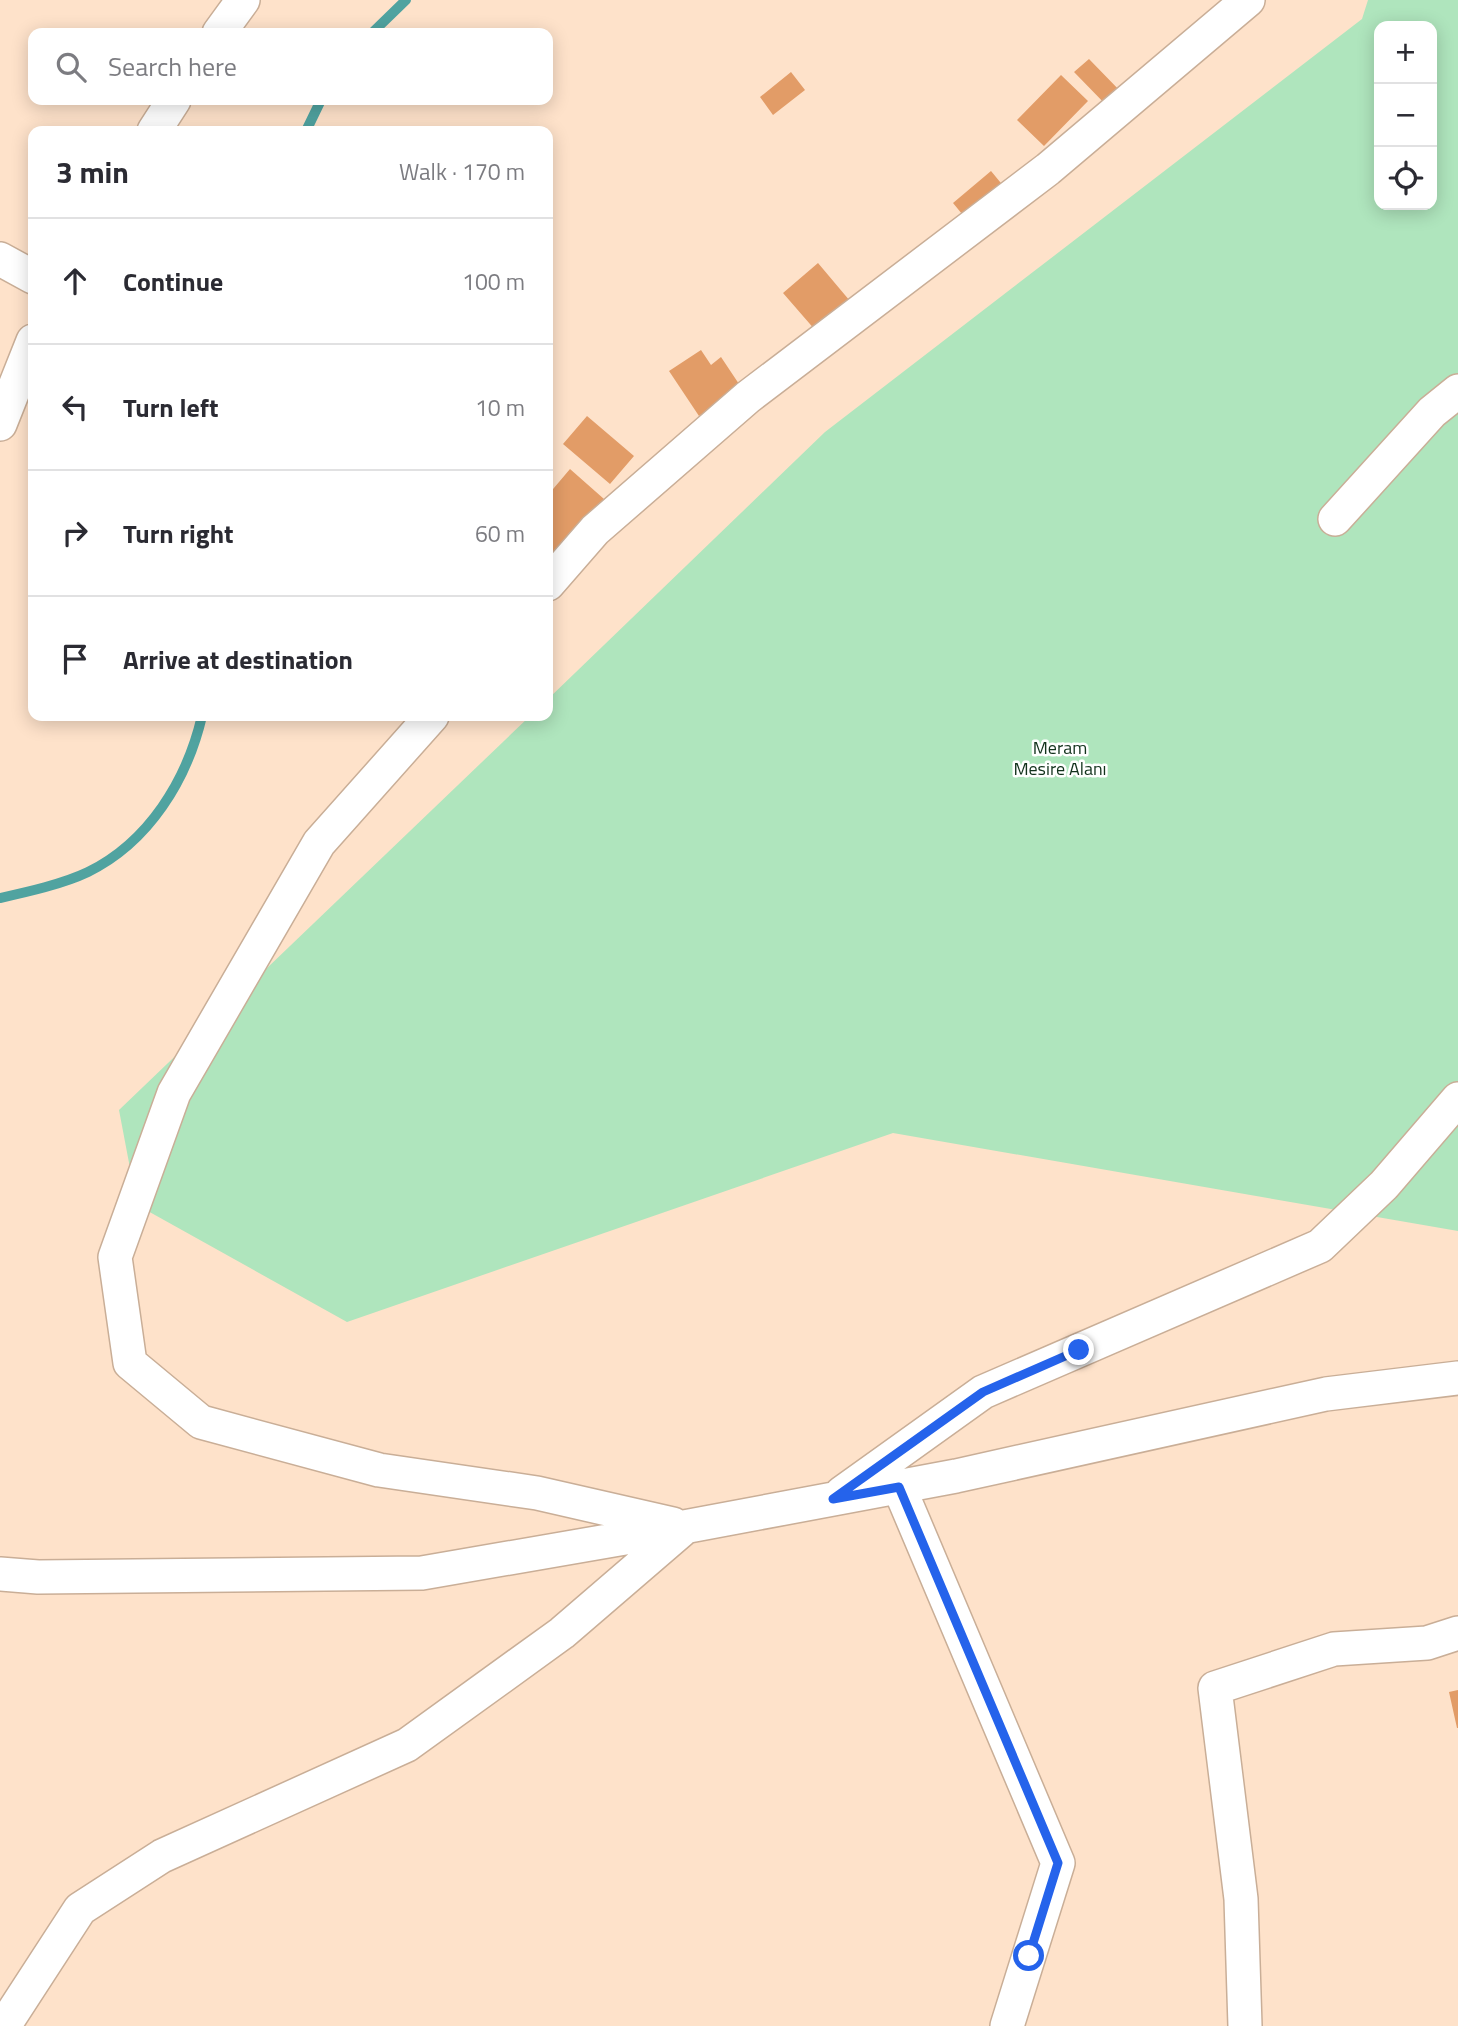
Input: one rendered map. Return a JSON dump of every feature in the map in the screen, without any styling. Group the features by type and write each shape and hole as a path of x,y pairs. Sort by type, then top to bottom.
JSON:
{"street":[{"path":"223,28 243,0"},
{"path":"553,578 595,530 748,397 1048,169 1248,0"},
{"path":"157,126 171,105"},
{"path":"0,259 28,274"},
{"path":"0,424 28,354"},
{"path":"1335,519 1432,412 1458,391"},
{"path":"428,721 319,843 174,1093 115,1257 130,1363 201,1422 379,1470 537,1493 686,1527"},
{"path":"833,1499 983,1392 1320,1246 1384,1185 1458,1099"},
{"path":"0,1574 38,1577 422,1573 956,1476 1326,1394 1458,1378"},
{"path":"899,1487 1058,1863 1007,2026"},
{"path":"4,2026 80,1909 162,1856 407,1745 562,1633 686,1527"},
{"path":"1245,2026 1241,1899 1215,1688 1334,1649 1427,1643 1458,1633"}],"green space":[{"name":"Meram Mesire Alanı","path":"1368,0 1458,0 1458,1231 893,1133 347,1322 137,1205 119,1110 525,721 553,721 553,694 825,432 1362,19"}],"building":[{"path":"1089,59 1124,95 1110,109 1074,72"},
{"path":"791,72 805,90 773,115 760,97"},
{"path":"1061,75 1088,101 1044,146 1017,120"},
{"path":"991,171 1005,188 967,220 953,203"},
{"path":"818,263 850,301 816,331 783,293"},
{"path":"701,350 711,365 721,357 741,387 699,416 669,371"},
{"path":"587,416 634,456 610,484 563,444"},
{"path":"570,469 604,499 553,559 553,489"},
{"path":"1458,1690 1458,1728 1457,1728 1449,1692"}],"waterway":[{"path":"377,28 406,0"},
{"path":"308,126 319,105"},
{"path":"0,898 45,887 88,872 129,844 147,826 175,786 201,721"}],"route":[{"path":"1029,1956 1058,1863 899,1487 833,1499 983,1392 1079,1350"}]}
